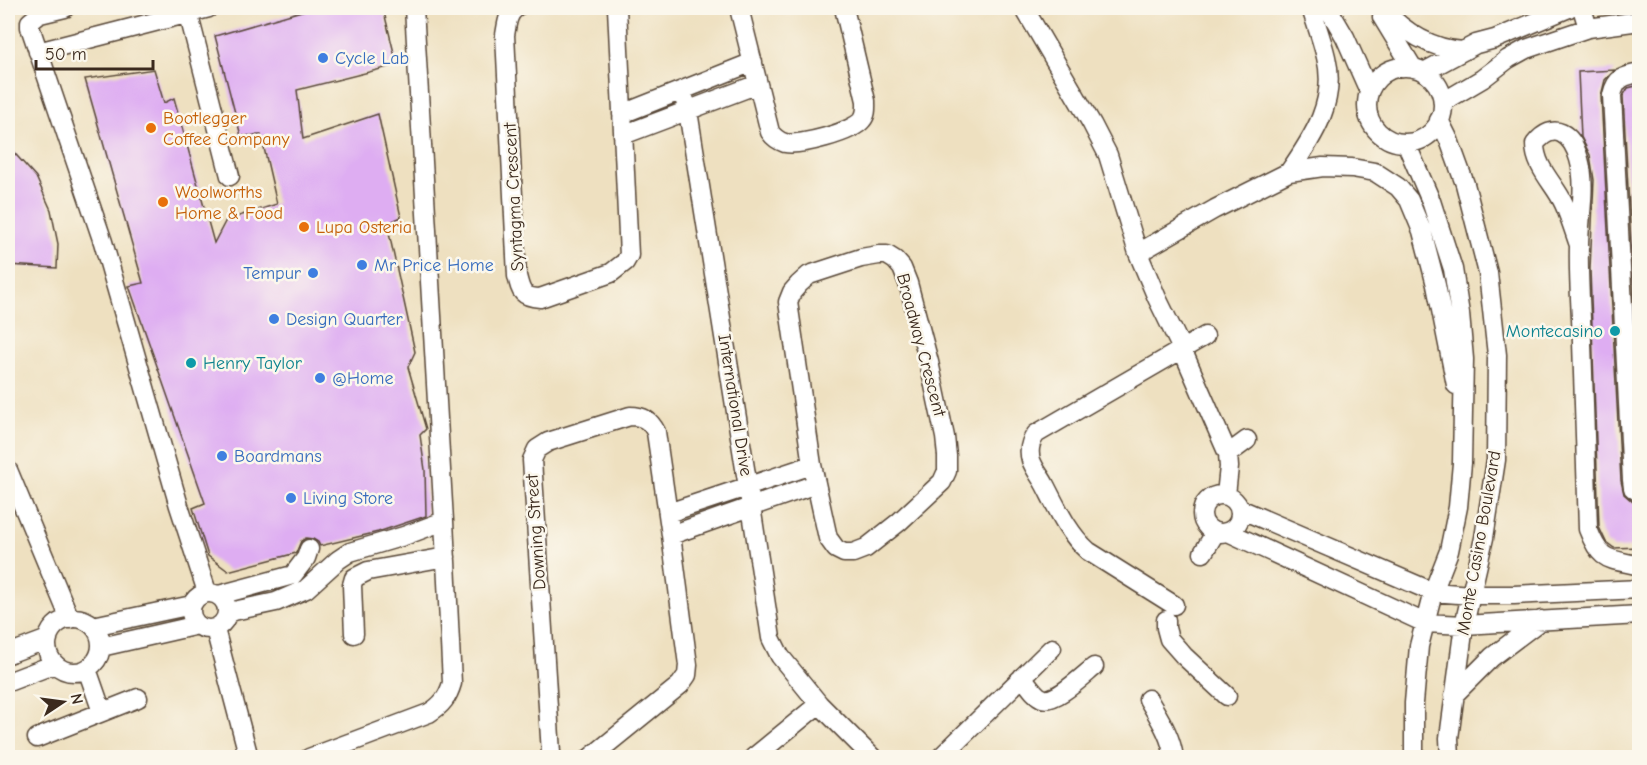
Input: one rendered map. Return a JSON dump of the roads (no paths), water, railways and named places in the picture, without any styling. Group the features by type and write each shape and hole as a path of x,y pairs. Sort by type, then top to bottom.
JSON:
{"street":[{"path":"66,8 40,14 30,22 30,27 103,242 179,506 213,593 224,599 229,612 225,622 101,647"},
{"path":"38,52 188,10 209,8"},
{"path":"309,758 429,713 441,706 448,696 452,683 414,8"},
{"name":"Syntagma Crescent","path":"516,8 507,20 505,35 517,276 522,292 530,297 540,298 611,273 625,262 629,255 617,8"},
{"path":"740,8 770,132 774,138 784,143 794,144 822,139 858,124 865,117 866,101 844,8"},
{"path":"1024,8 1092,124 1108,156 1138,253 1156,298 1182,349 1228,454 1226,495"},
{"path":"1289,172 1307,146 1322,116 1329,92 1327,58 1311,8"},
{"path":"1328,8 1345,37 1369,92"},
{"path":"1376,8 1419,70 1437,85 1441,111 1436,127 1423,139 1406,143 1394,142 1383,136 1374,128 1368,117 1366,104 1369,92 1374,82 1382,74 1401,67 1419,70 1476,44 1495,39 1569,8"},
{"path":"1382,8 1402,27 1417,37 1446,49 1463,51"},
{"path":"1530,24 1540,8"},
{"path":"1582,8 1597,20"},
{"path":"188,10 230,176"},
{"path":"1441,111 1508,59 1526,49 1597,20 1640,21"},
{"path":"622,114 753,62"},
{"path":"1640,73 1627,75 1619,80 1614,85 1612,95 1631,286 1632,480 1633,488 1640,493"},
{"path":"623,135 759,84"},
{"name":"International Drive","path":"682,91 688,111 771,638 780,656 819,704 873,758"},
{"name":"Monte Casino Boulevard","path":"1441,111 1465,184 1488,273 1497,355 1496,460 1484,538 1464,625 1449,738 1450,758"},
{"path":"1579,245 1563,202 1538,162 1535,153 1535,144 1541,136 1549,132 1557,131 1563,134 1576,151 1580,161 1582,197 1579,245 1588,529 1594,547 1604,556 1611,560 1635,562"},
{"name":"Monte Casino Boulevard","path":"1406,143 1431,201 1453,269 1464,359 1458,507 1449,551 1433,592 1419,646 1414,704 1414,758"},
{"path":"1138,253 1215,209 1289,172 1323,167 1375,172 1398,187 1409,200 1422,231 1436,285 1462,419"},
{"name":"Broadway Crescent","path":"887,255 902,268 908,283 945,437 947,471 942,482 898,522 866,548 853,553 844,553 836,549 828,538 816,484 788,302 792,292 809,275 861,258 887,255"},
{"path":"1205,336 1036,434 1030,447 1031,460 1078,543 1170,613 1166,628 1169,639 1227,696"},
{"name":"Downing Street","path":"553,758 532,460 537,449 548,442 630,416 639,416 652,424 656,432 688,665 687,675 680,685 590,758"},
{"path":"1228,454 1247,440"},
{"path":"668,513 812,465"},
{"path":"10,481 70,619"},
{"path":"671,535 816,484"},
{"path":"1640,589 1514,595 1433,592 1240,509 1232,498 1226,495 1219,494 1207,500 1201,512 1209,530 1222,532 1425,623 1464,625 1640,615"},
{"path":"1203,553 1222,532 1238,523 1240,509"},
{"path":"229,612 276,602 306,589 350,552 444,521"},
{"path":"250,758 206,627 191,615 192,605 196,597 293,575 306,558 309,549"},
{"path":"354,634 352,585 354,578 368,571 446,557"},
{"path":"93,626 192,605"},
{"path":"70,619 83,620 93,626 100,639 99,656 87,669 79,672 70,672 55,664 48,648 51,631 57,624 70,619"},
{"path":"1454,696 1492,657 1543,619"},
{"path":"8,654 48,639"},
{"path":"940,758 1052,648"},
{"path":"8,682 55,664"},
{"path":"1022,677 1040,698 1047,700 1055,698 1094,667"},
{"path":"87,669 102,712"},
{"path":"37,738 138,698"},
{"path":"1148,699 1167,732 1174,758"},
{"path":"753,758 819,704"}],"place":[{"name":"Cycle Lab","path":"323,58"},
{"name":"Bootlegger Coffee Company","path":"151,128"},
{"name":"Woolworths Home & Food","path":"163,202"},
{"name":"Lupa Osteria","path":"304,227"},
{"name":"Mr Price Home","path":"362,265"},
{"name":"Tempur","path":"313,273"},
{"name":"Design Quarter","path":"274,319"},
{"name":"Montecasino","path":"1615,331"},
{"name":"Henry Taylor","path":"191,363"},
{"name":"@Home","path":"320,378"},
{"name":"Boardmans","path":"222,456"},
{"name":"Living Store","path":"291,498"}]}
